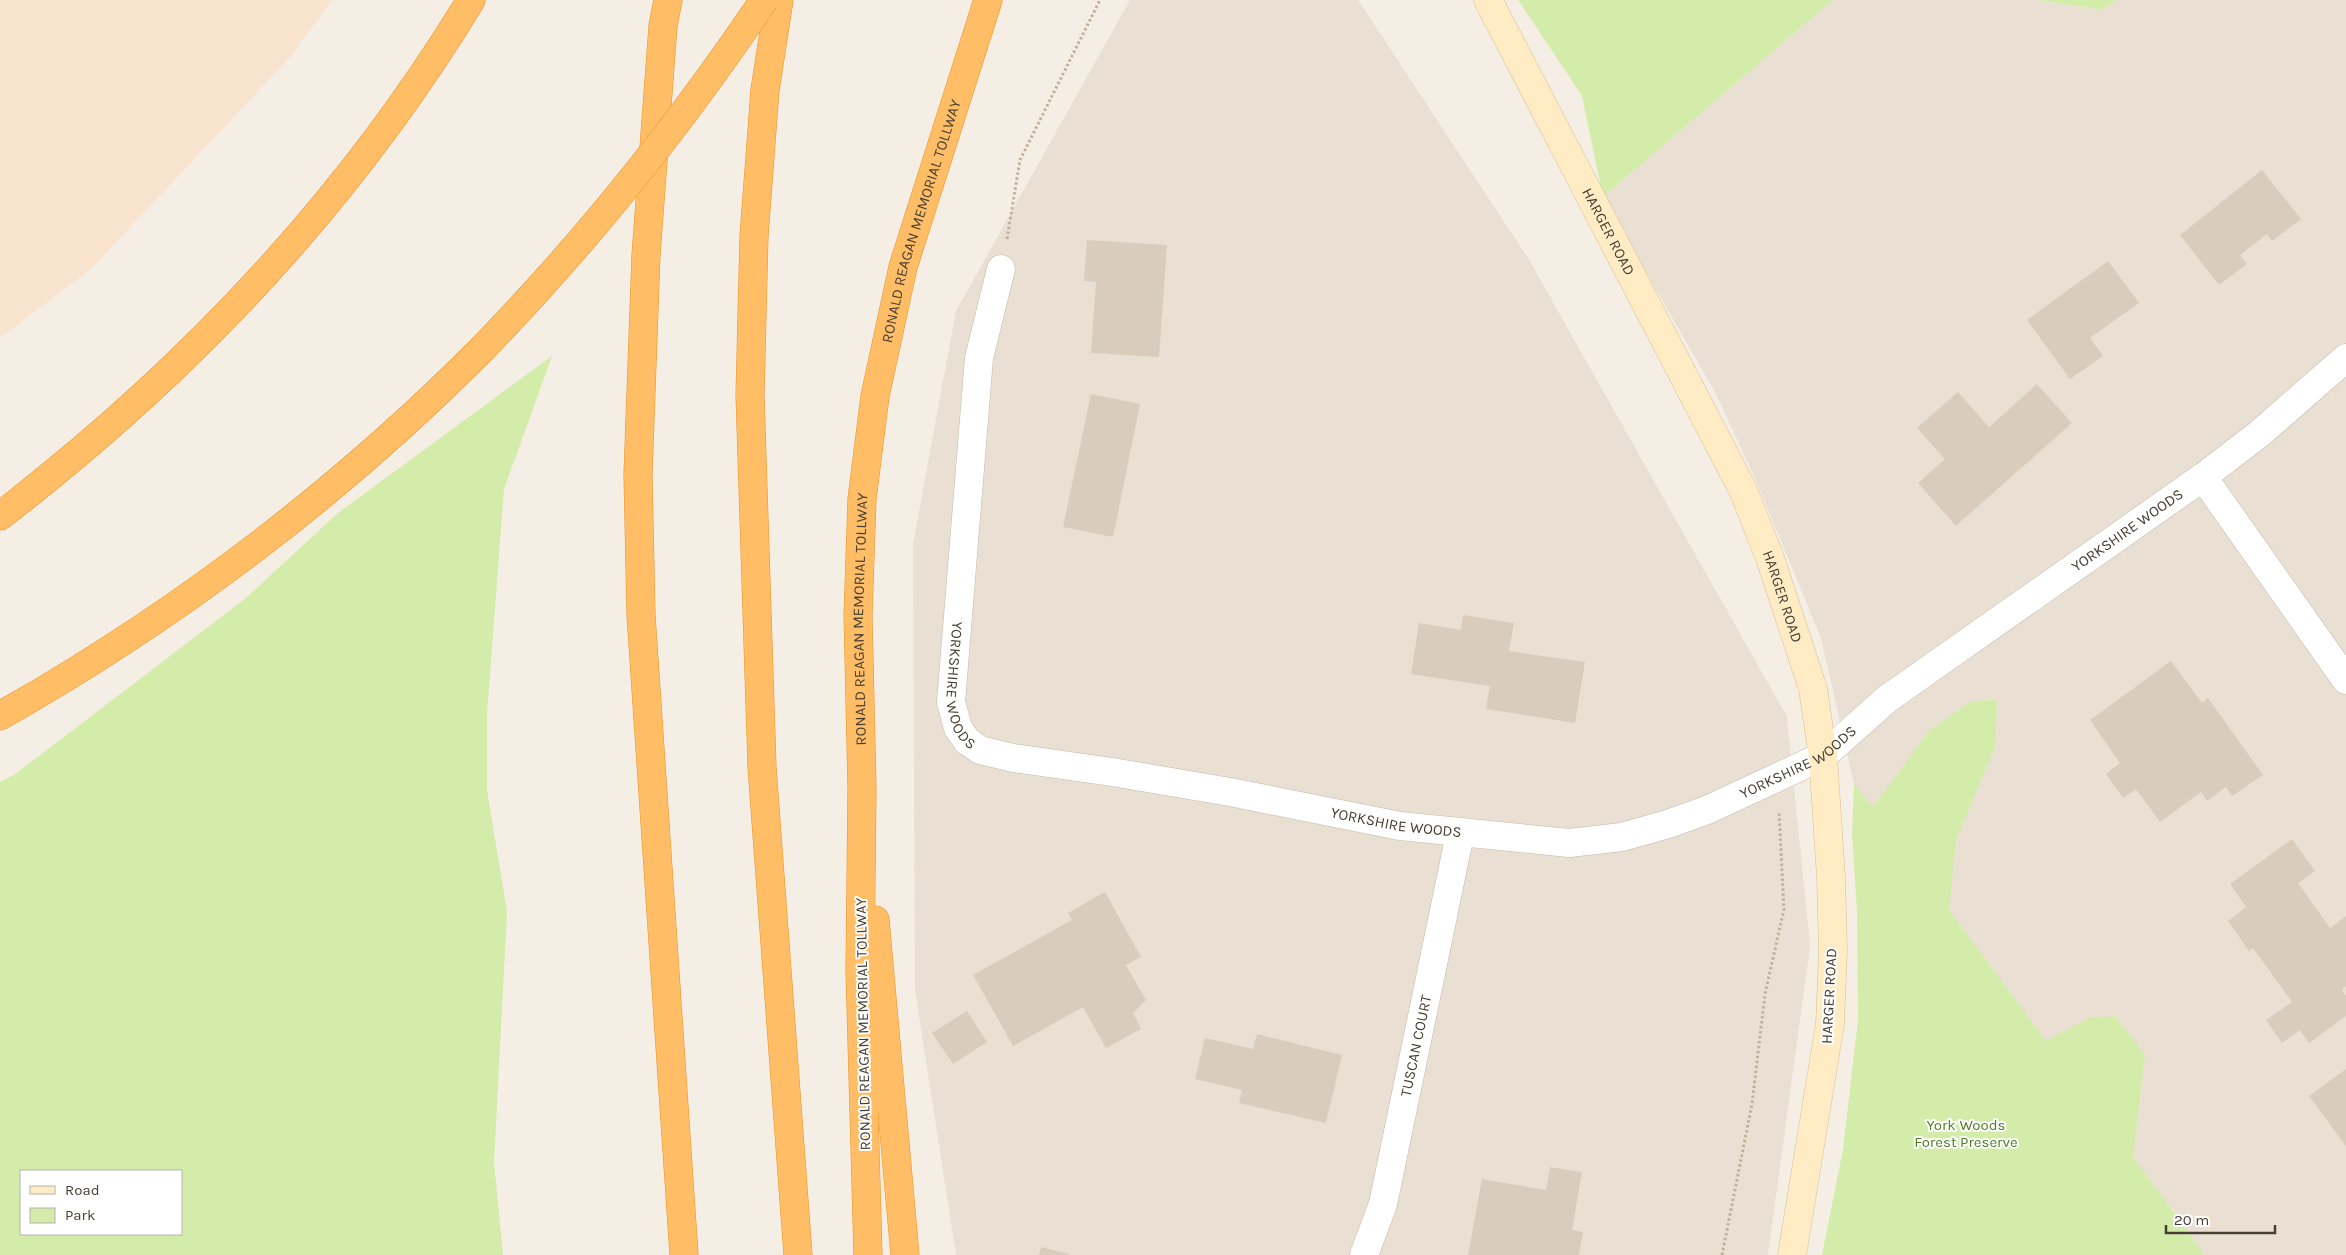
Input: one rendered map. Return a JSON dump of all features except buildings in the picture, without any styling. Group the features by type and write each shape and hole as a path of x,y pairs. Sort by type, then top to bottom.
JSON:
{"highway":[{"path":"0,516 97,439 197,346 250,292 303,231 365,154 414,88 471,0"},
{"path":"668,0 663,36 646,255 638,474 642,615 684,1255"},
{"path":"0,716 155,619 226,570 291,521 386,441 482,349 562,263 639,172 718,68 764,0"},
{"path":"779,0 765,90 754,236 750,395 762,766 798,1255"},
{"name":"RONALD REAGAN MEMORIAL TOLLWAY","path":"868,1255 860,971 862,788 858,665 859,554 862,499 875,396 903,267 988,0"},
{"path":"862,788 885,1020 905,1255"}],"street":[{"name":"HARGER ROAD","path":"1488,0 1743,490 1773,566 1810,680 1822,756 1831,877 1833,951 1830,1024 1792,1255"},
{"name":"YORKSHIRE WOODS","path":"1001,269 979,358 951,702 958,728 967,741 980,750 1012,758 1112,772 1230,792 1400,826 1460,834 1569,843 1622,837 1668,824 1707,810 1822,756 1887,699 2203,477 2259,434 2346,358"},
{"path":"2203,477 2346,680"},
{"name":"TUSCAN COURT","path":"1364,1255 1383,1204 1460,834"}],"path":[{"path":"1001,269 1020,160 1100,0"},
{"path":"1722,1255 1752,1104 1765,994 1784,910 1779,811 1785,804"}],"shaded area":[{"path":"0,0 332,0 291,56 91,269 0,338"},
{"path":"1130,0 1358,0 1528,258 1787,717 1810,946 1768,1255 956,1255 915,990 913,544 956,311"},
{"path":"1833,0 2037,0 2103,10 2116,0 2346,0 2346,1255 2205,1255 1854,784 1821,638 1755,478 1716,394 1603,197"}],"green space":[{"path":"1518,0 1833,0 1603,197 1582,96"},
{"path":"2037,0 2116,0 2103,10"},
{"path":"552,356 504,489 487,714 487,790 507,912 494,1163 503,1255 0,1255 0,782 14,775 246,598 338,513"},
{"name":"York Woods Forest Preserve","path":"1997,700 1995,747 1956,840 1949,910 2046,1041 2089,1018 2115,1016 2145,1055 2133,1157 2205,1255 1822,1255 1843,1149 1858,1020 1857,911 1852,835 1854,784 1873,807 1929,731 1971,701"}]}
